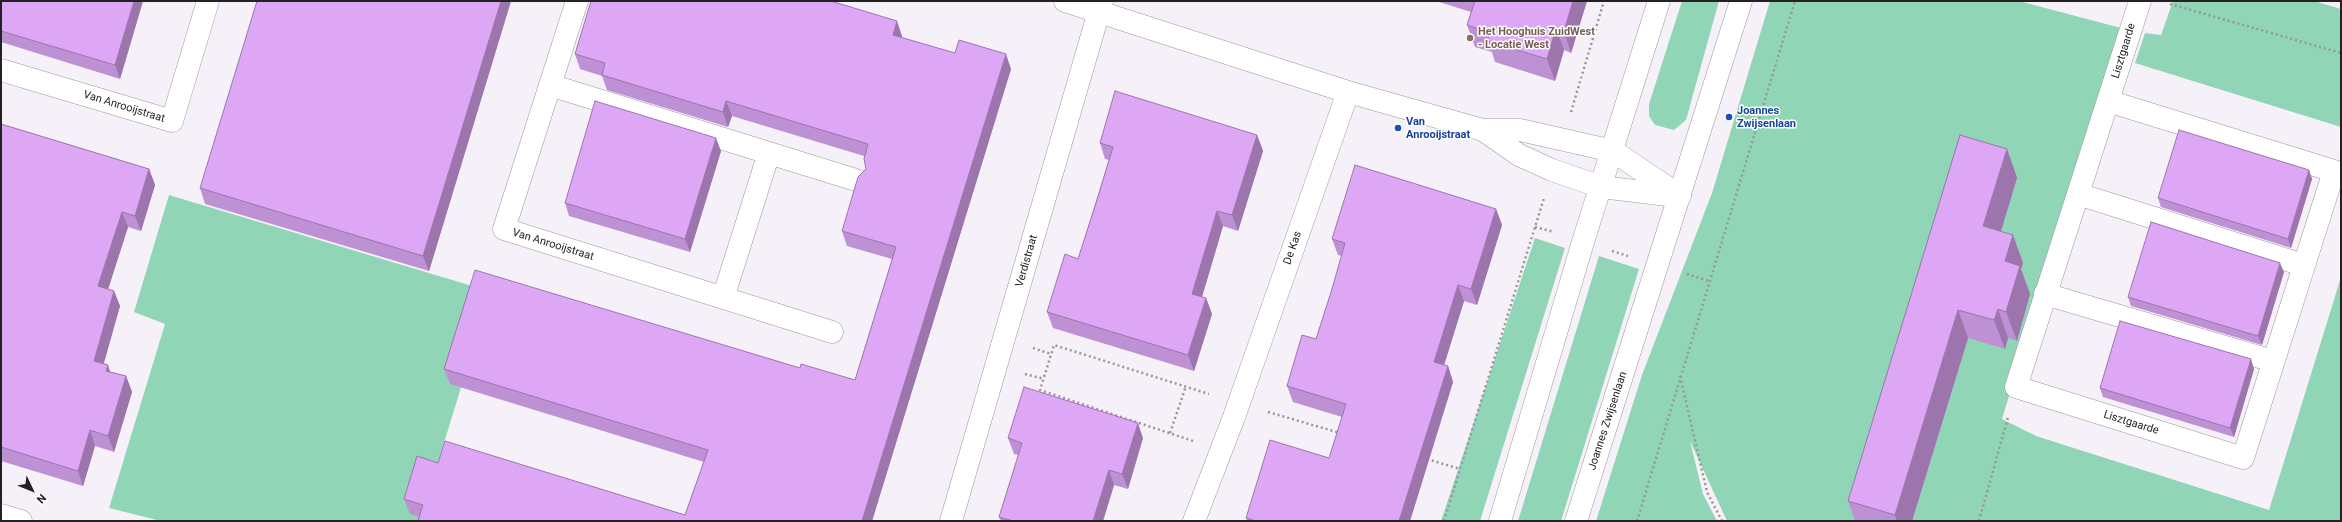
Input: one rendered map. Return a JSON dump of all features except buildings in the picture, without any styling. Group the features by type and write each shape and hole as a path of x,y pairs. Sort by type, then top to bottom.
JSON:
{"street":[{"name":"Van Anrooijstraat","path":"1,70 172,121 208,1"},
{"name":"Van Anrooijstraat","path":"577,1 504,230 832,332"},
{"path":"1065,1 1101,6 1348,92 1483,130 1520,130 1563,138 1613,151 1680,196"},
{"path":"1500,521 1583,242 1613,151 1659,1"},
{"name":"Joannes Zwijsenlaan","path":"1576,521 1741,1"},
{"name":"Lisztgaarde","path":"2108,101 2334,171 2243,458 2016,387 2140,1"},
{"name":"Verdistraat","path":"951,521 1101,6"},
{"path":"550,85 859,181"},
{"name":"De Kas","path":"1194,521 1239,403 1348,92"},
{"path":"1483,130 1519,155 1552,170 1601,187 1680,196"},
{"path":"723,298 769,153"},
{"path":"2078,194 2303,265"},
{"path":"2045,294 2273,361"},
{"path":"1,515 21,521"}],"path":[{"path":"1563,138 1604,1"},
{"path":"1637,521 1795,1"},
{"path":"2169,3 2341,53"},
{"path":"1444,521 1552,170"},
{"path":"1535,226 1709,280"},
{"path":"1222,450 1040,390 1054,345 1346,435"},
{"path":"1680,376 1707,492 1722,521"},
{"path":"1170,433 1186,386"},
{"path":"1979,521 2016,387"},
{"path":"1422,458 1460,469"}],"green space":[{"path":"1682,1 1719,1 1686,120 1674,130 1655,125 1649,116 1649,104"},
{"path":"1770,1 2019,1 2121,28 2002,419 2036,436 2269,510 2341,277 2341,521 1727,521 1690,441 1703,494 1717,521 1596,521 1642,375 1712,193"},
{"path":"2173,1 2314,1 2341,9 2341,127 2135,63 2145,33 2161,35"},
{"path":"169,195 479,288 490,293 420,521 161,521 109,508 165,324 134,312"},
{"path":"1535,238 1565,248 1480,521 1441,521"},
{"path":"1599,256 1639,269 1561,521 1518,521"}],"place":[{"name":"Het Hooghuis ZuidWest - Locatie West","path":"1470,38"},
{"name":"Joannes Zwijsenlaan","path":"1729,117"},
{"name":"Van Anrooijstraat","path":"1398,128"}]}
